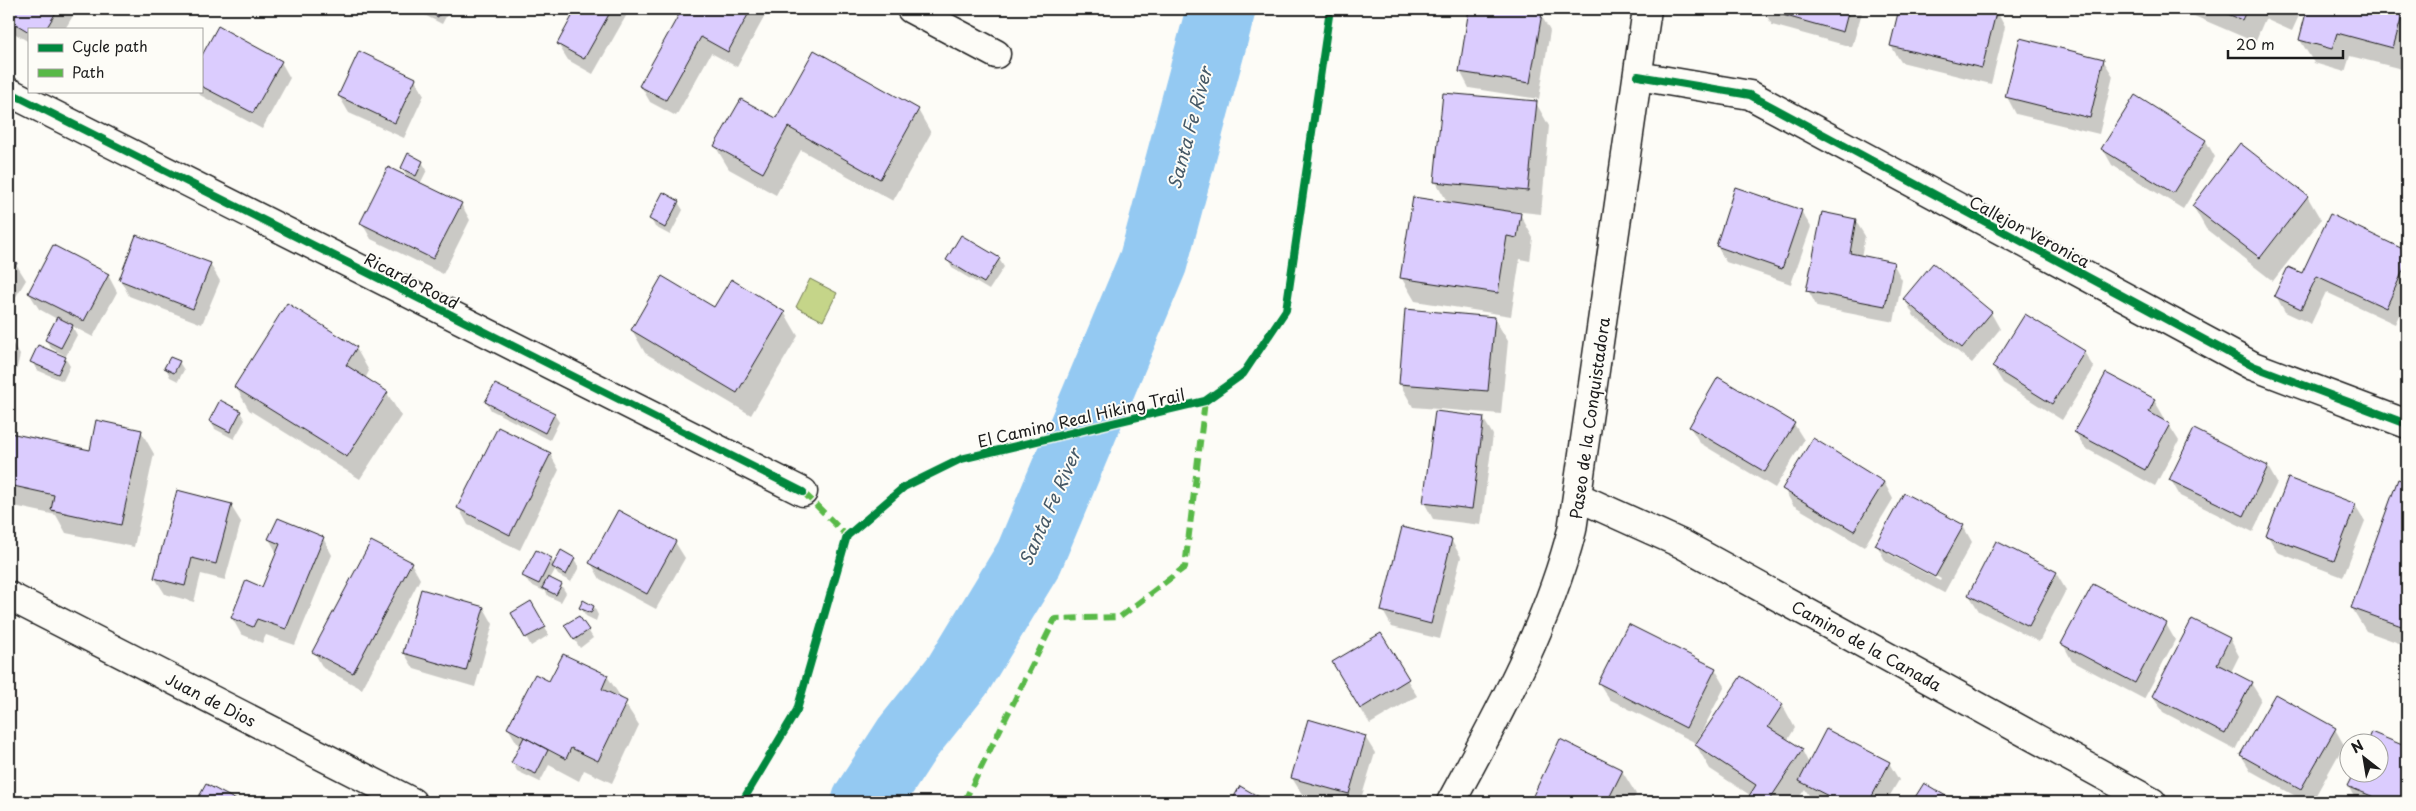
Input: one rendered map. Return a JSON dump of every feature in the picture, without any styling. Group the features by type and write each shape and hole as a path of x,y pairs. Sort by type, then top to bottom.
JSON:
{"street":[{"path":"911,9 996,54"},
{"name":"Paseo de la Conquistadora","path":"1451,802 1546,613 1561,571 1578,497 1647,9"},
{"name":"Callejon Veronica","path":"1638,76 1750,95 2253,366 2407,424"},
{"name":"Ricardo Road","path":"9,92 803,492"},
{"name":"Camino de la Canada","path":"1578,497 1682,544 2152,802"},
{"name":"Juan de Dios","path":"9,596 412,802"}],"green space":[{"path":"810,279 837,293 823,321 796,307"}],"building":[{"path":"9,9 58,9 47,28 28,28 28,31 9,20"},
{"path":"423,9 442,9 438,17"},
{"path":"576,9 612,9 584,59 557,44"},
{"path":"682,9 751,9 728,52 701,37 666,100 639,86"},
{"path":"1469,9 1512,9 1542,13 1530,83 1459,72"},
{"path":"1761,9 1849,9 1843,32"},
{"path":"1899,9 1997,9 1982,68 1890,46"},
{"path":"2216,9 2247,9 2242,20"},
{"path":"2307,9 2404,9 2393,48 2337,33 2332,49 2299,40"},
{"path":"218,26 282,61 253,113 202,87 202,55"},
{"path":"2020,38 2104,59 2090,118 2005,97"},
{"path":"814,50 919,109 880,179 788,127 763,173 714,146 741,99 776,118"},
{"path":"359,51 416,78 395,123 338,96"},
{"path":"1443,93 1537,101 1528,191 1434,182"},
{"path":"2135,95 2206,140 2173,193 2101,149"},
{"path":"2240,143 2308,196 2260,258 2192,206"},
{"path":"408,153 423,161 416,176 401,168"},
{"path":"388,167 462,203 433,259 360,223"},
{"path":"1735,187 1802,210 1782,269 1716,246"},
{"path":"663,192 679,201 665,228 649,219"},
{"path":"1413,197 1521,213 1517,238 1507,236 1498,293 1400,278"},
{"path":"1822,212 1856,219 1850,253 1894,262 1885,306 1806,291"},
{"path":"2330,214 2407,251 2407,262 2386,308 2317,276 2301,309 2274,296 2288,267 2302,273"},
{"path":"136,235 211,263 193,309 119,280"},
{"path":"961,235 1000,258 984,283 946,260"},
{"path":"53,245 109,274 84,321 28,293"},
{"path":"9,258 17,263 9,277"},
{"path":"1933,263 1992,312 1962,348 1903,299"},
{"path":"662,276 714,307 731,279 785,312 737,393 631,330"},
{"path":"287,303 357,347 346,365 388,392 347,457 234,387"},
{"path":"1405,309 1495,317 1488,391 1399,384"},
{"path":"2025,314 2085,351 2052,404 1992,367"},
{"path":"57,317 73,325 61,348 45,340"},
{"path":"38,345 66,357 58,374 30,362"},
{"path":"170,357 180,361 174,373 164,368"},
{"path":"2106,373 2155,399 2149,412 2170,424 2145,470 2074,432"},
{"path":"1718,377 1795,423 1765,472 1689,427"},
{"path":"495,384 555,413 545,433 485,402"},
{"path":"220,400 241,411 230,432 209,421"},
{"path":"1435,411 1484,417 1472,509 1423,503"},
{"path":"96,420 142,430 121,525 51,510 54,495 9,485 10,433 90,450"},
{"path":"498,427 551,453 510,535 457,508"},
{"path":"2194,429 2268,466 2244,516 2169,480"},
{"path":"1813,438 1884,482 1854,531 1782,489"},
{"path":"2288,478 2356,504 2334,561 2266,536"},
{"path":"2398,479 2407,482 2407,628 2351,608"},
{"path":"177,490 232,504 216,564 192,558 185,586 154,578"},
{"path":"1904,493 1964,525 1935,577 1875,545"},
{"path":"618,510 676,541 647,594 589,563"},
{"path":"278,518 324,537 286,629 257,619 253,627 231,618 246,580 262,587 280,544 268,539"},
{"path":"1402,527 1452,539 1431,624 1381,611"},
{"path":"371,541 412,562 353,673 312,652"},
{"path":"1996,541 2057,572 2029,626 1968,595"},
{"path":"536,550 552,558 539,584 522,576"},
{"path":"561,550 575,558 566,575 552,567"},
{"path":"548,577 562,584 556,595 542,588"},
{"path":"2093,584 2167,623 2135,683 2061,644"},
{"path":"421,589 484,607 466,671 403,653"},
{"path":"583,600 594,606 591,613 579,608"},
{"path":"531,601 546,627 525,638 511,613"},
{"path":"579,616 589,630 574,640 564,625"},
{"path":"2192,619 2230,638 2217,664 2252,682 2225,734 2152,696"},
{"path":"1628,624 1716,668 1686,728 1598,683"},
{"path":"1381,633 1409,679 1360,709 1332,662"},
{"path":"563,654 608,675 602,689 627,701 598,761 571,748 566,759 507,728 535,674 549,681"},
{"path":"1741,676 1783,704 1768,727 1803,749 1768,802 1759,802 1749,796 1756,785 1695,745"},
{"path":"2275,694 2336,728 2301,789 2240,755"},
{"path":"1308,719 1366,736 1349,794 1291,778"},
{"path":"1826,729 1890,762 1869,802 1840,802 1799,781"},
{"path":"524,737 548,750 536,774 511,763"},
{"path":"1560,739 1623,770 1607,802 1530,802"},
{"path":"2388,739 2407,747 2407,802 2386,802 2347,786 2348,784 2388,784"},
{"path":"1924,783 1956,802 1912,802"},
{"path":"206,784 238,801 196,802"},
{"path":"1240,786 1268,802 1231,802"}],"waterway":[{"name":"Santa Fe River","path":"866,802 907,739 958,675 1029,558 1153,262 1221,9"}],"marked path":[{"path":"964,802 1055,619 1120,617 1185,567 1205,401"},
{"path":"803,492 847,536"}],"cycle path":[{"name":"El Camino Real Hiking Trail","path":"742,802 797,710 847,536 904,487 961,459 1205,401 1243,374 1286,310 1330,9"},
{"path":"1638,76 1750,95 2253,366 2407,424"},
{"path":"9,92 803,492"}]}
